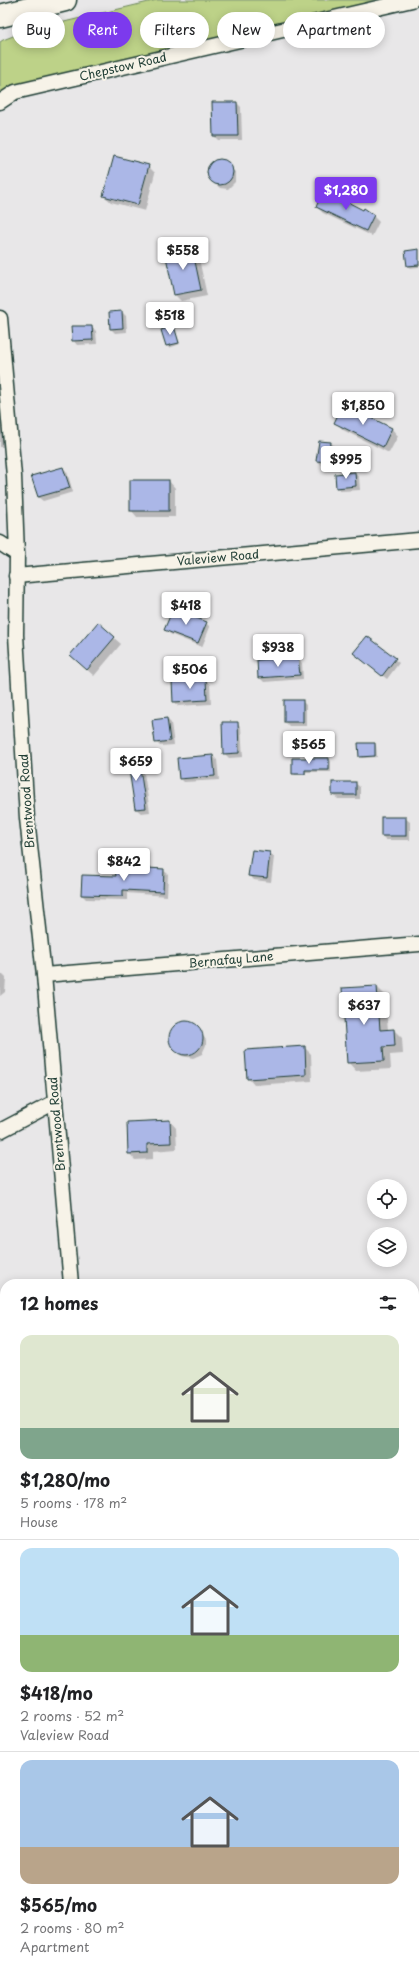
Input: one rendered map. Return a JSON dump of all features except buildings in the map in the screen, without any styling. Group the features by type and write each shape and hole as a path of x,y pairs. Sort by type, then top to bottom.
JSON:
{"highway":[{"path":"0,16 65,0"}],"street":[{"name":"Chepstow Road","path":"0,102 15,92 412,0"},
{"name":"Brentwood Road","path":"0,318 14,476 17,554 16,636 27,818 44,975 71,1279"},
{"name":"Valeview Road","path":"16,576 419,540"},
{"path":"0,543 17,554"},
{"name":"Bernafay Lane","path":"44,975 419,944"},
{"path":"0,1131 55,1102"}],"green space":[{"path":"157,0 392,0 343,12 283,12 283,27 275,29 275,12 217,12 217,43 209,45 209,12 140,12 140,48 196,48 0,96 0,42 12,36 12,48 65,48 65,22 73,20 73,48 132,48 132,12 106,12"}]}
